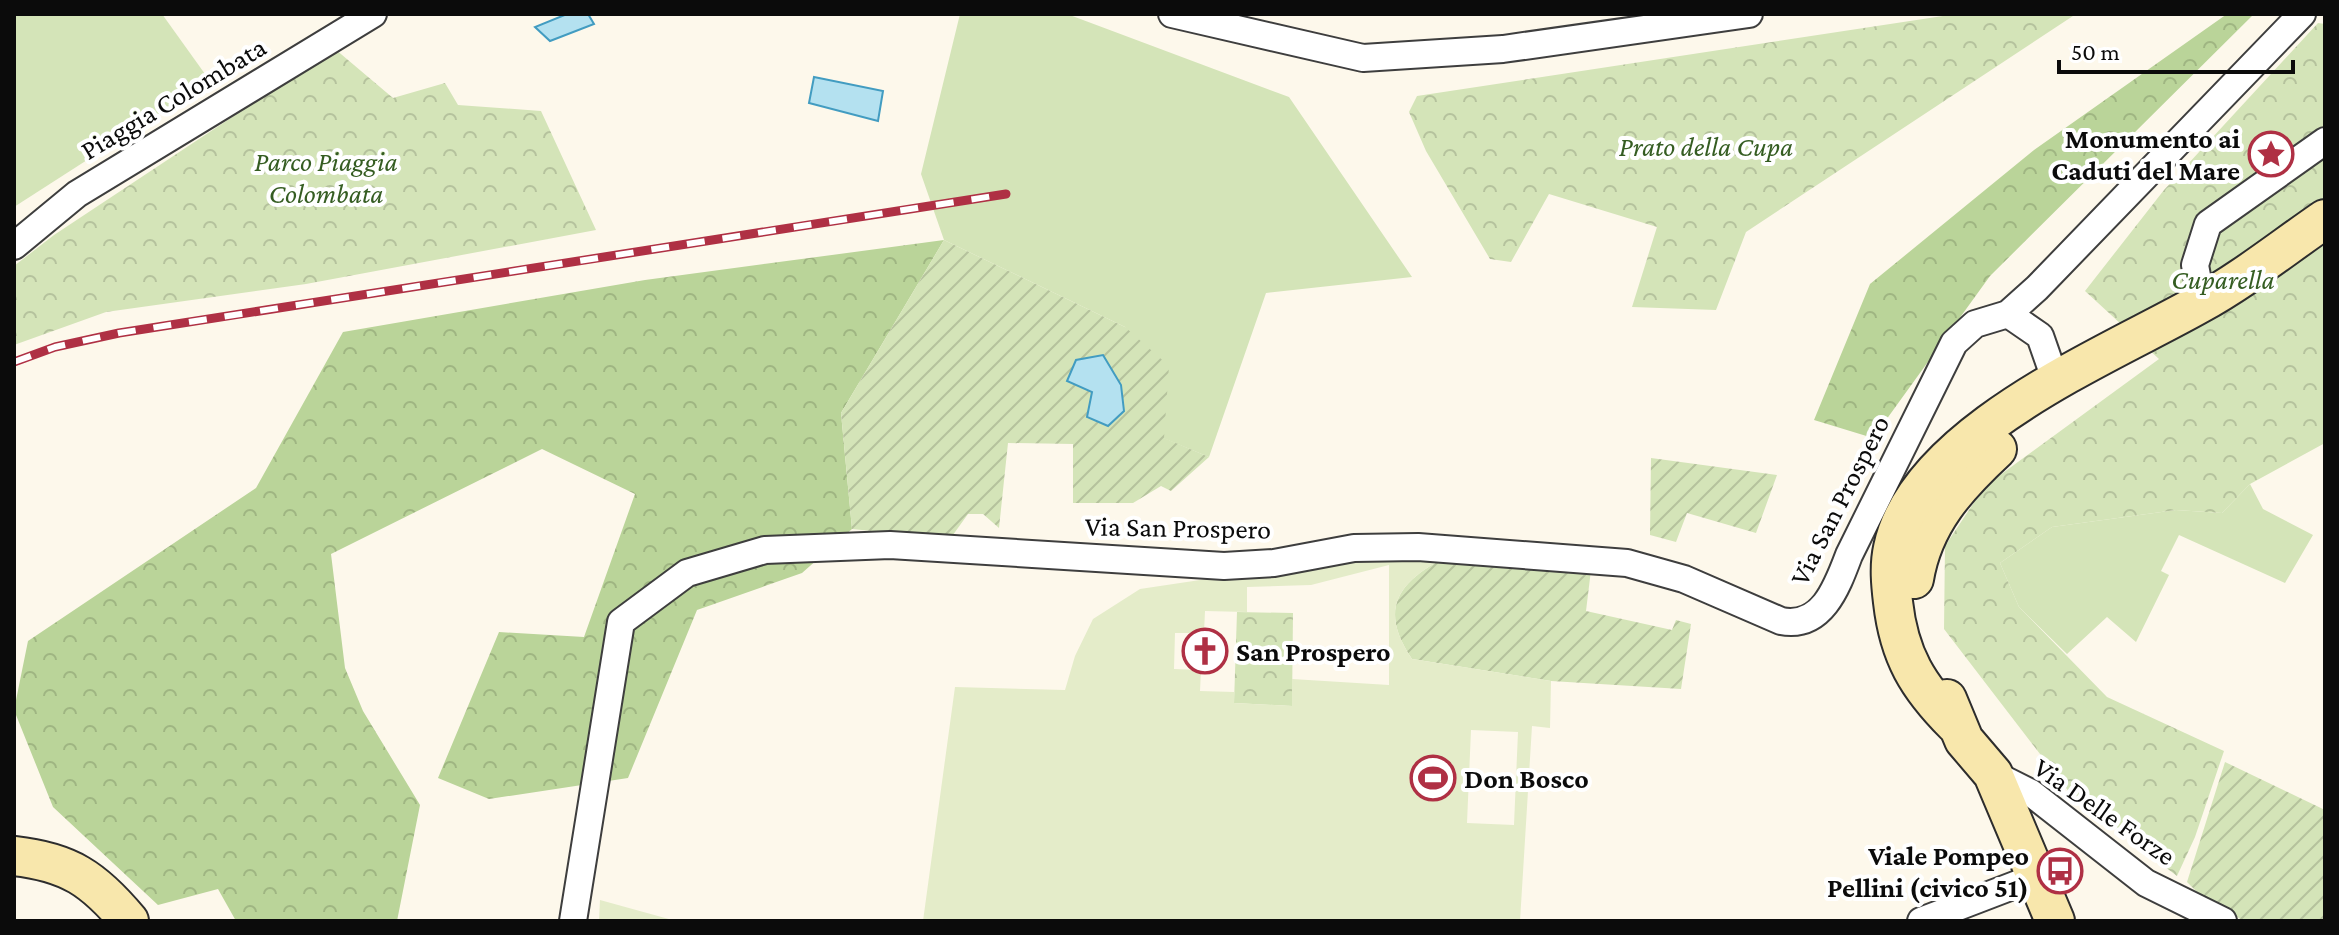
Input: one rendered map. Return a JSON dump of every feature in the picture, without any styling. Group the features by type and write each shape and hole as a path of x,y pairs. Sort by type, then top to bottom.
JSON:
{"street":[{"name":"Piaggia Colombata","path":"14,246 77,194 373,14"},
{"path":"1172,14 1363,58 1503,49 1749,14"},
{"path":"2055,379 2040,336 2008,314 2281,40 2302,14"},
{"path":"2202,303 2195,265 2208,224 2325,141"},
{"path":"2055,921 1993,774 1964,740 1955,724 1923,692 1908,660 1895,617 1891,582 1893,547 1907,513 1928,480 2013,407 2055,379 2202,303 2325,219"},
{"name":"Via San Prospero","path":"573,921 621,622 687,573 765,550 890,545 1224,566 1274,563 1354,548 1418,547 1627,563 1684,579 1781,621 1797,624 1813,618 1835,591 1849,555 1954,343 1975,324 2008,314"},
{"name":"Via Delle Forze","path":"1993,774 2031,793 2146,883 2223,921"},
{"path":"14,856 68,868 102,889 129,921"},
{"path":"1921,921 2036,877"}],"green space":[{"path":"14,14 162,14 210,81 14,207"},
{"path":"960,14 1067,14 1289,97 1412,277 1266,293 1209,457 1163,438 1125,327 944,240 921,174"},
{"name":"Prato della Cupa","path":"1956,14 2076,14 1746,232 1716,310 1632,307 1657,227 1549,194 1511,262 1490,259 1426,151 1409,112 1417,96"},
{"path":"2227,14 2254,14 1990,276 1873,438 1814,420 1870,284 2034,150"},
{"name":"Cuparella","path":"2318,23 2325,24 2325,443 2250,484 2222,513 2176,510 2052,527 2000,563 2019,607 2107,697 2224,751 2195,837 2177,876 2073,797 1944,629 1945,546 1985,486 2159,359 2085,291 2164,190"},
{"name":"Parco Piaggia Colombata","path":"335,49 393,98 445,83 458,105 541,111 596,230 306,284 106,312 14,345 14,266 54,235"},
{"path":"944,240 841,413 852,529 802,573 697,610 628,778 489,799 438,778 499,632 584,637 635,494 542,449 331,554 345,668 363,711 420,805 397,921 236,921 218,889 158,905 53,807 14,710 28,641 256,488 343,332 645,280"},
{"path":"944,240 1125,327 1169,366 1164,438 1209,457 1171,491 1161,486 1133,503 1073,503 1073,444 1008,443 999,528 983,514 968,514 950,539 852,529 841,413"},
{"path":"1651,458 1777,475 1756,533 1687,513 1676,542 1650,535"},
{"path":"2250,484 2263,509 2313,535 2285,583 2179,535 2161,571 2169,575 2136,642 2107,617 2067,654 2019,607 2000,563 2052,527 2176,510 2222,513"},
{"path":"1388,552 1446,557 1416,576 1398,599 1396,625 1412,659 1551,681 1550,728 1532,726 1520,921 923,921 955,687 1065,690 1075,656 1093,619 1140,589","holes":["1389,565 1389,685 1292,679 1292,706 1234,703 1234,692 1200,691 1201,670 1174,669 1175,633 1204,633 1205,611 1247,612 1247,587 1311,585","1471,730 1518,732 1514,825 1467,823"]},
{"path":"1446,557 1591,570 1586,611 1672,630 1676,620 1691,624 1681,689 1551,681 1412,659 1396,625 1398,599 1416,576"},
{"path":"1237,612 1293,613 1292,706 1234,703"},
{"path":"2225,762 2325,810 2325,921 2244,921 2201,896 2187,882"},
{"path":"600,900 676,921 599,921"}],"water":[{"path":"567,14 588,14 594,24 550,41 535,27"},
{"path":"814,77 883,91 878,121 809,103"},
{"path":"1103,355 1121,385 1124,411 1108,426 1087,417 1092,392 1067,381 1076,360"}],"railway":[{"path":"14,362 55,347 119,333 1006,194"}],"place":[{"name":"Monumento ai Caduti del Mare","path":"2271,154"},
{"name":"San Prospero","path":"1205,651"},
{"name":"Don Bosco","path":"1433,778"},
{"name":"Viale Pompeo Pellini (civico 51)","path":"2060,871"}]}
